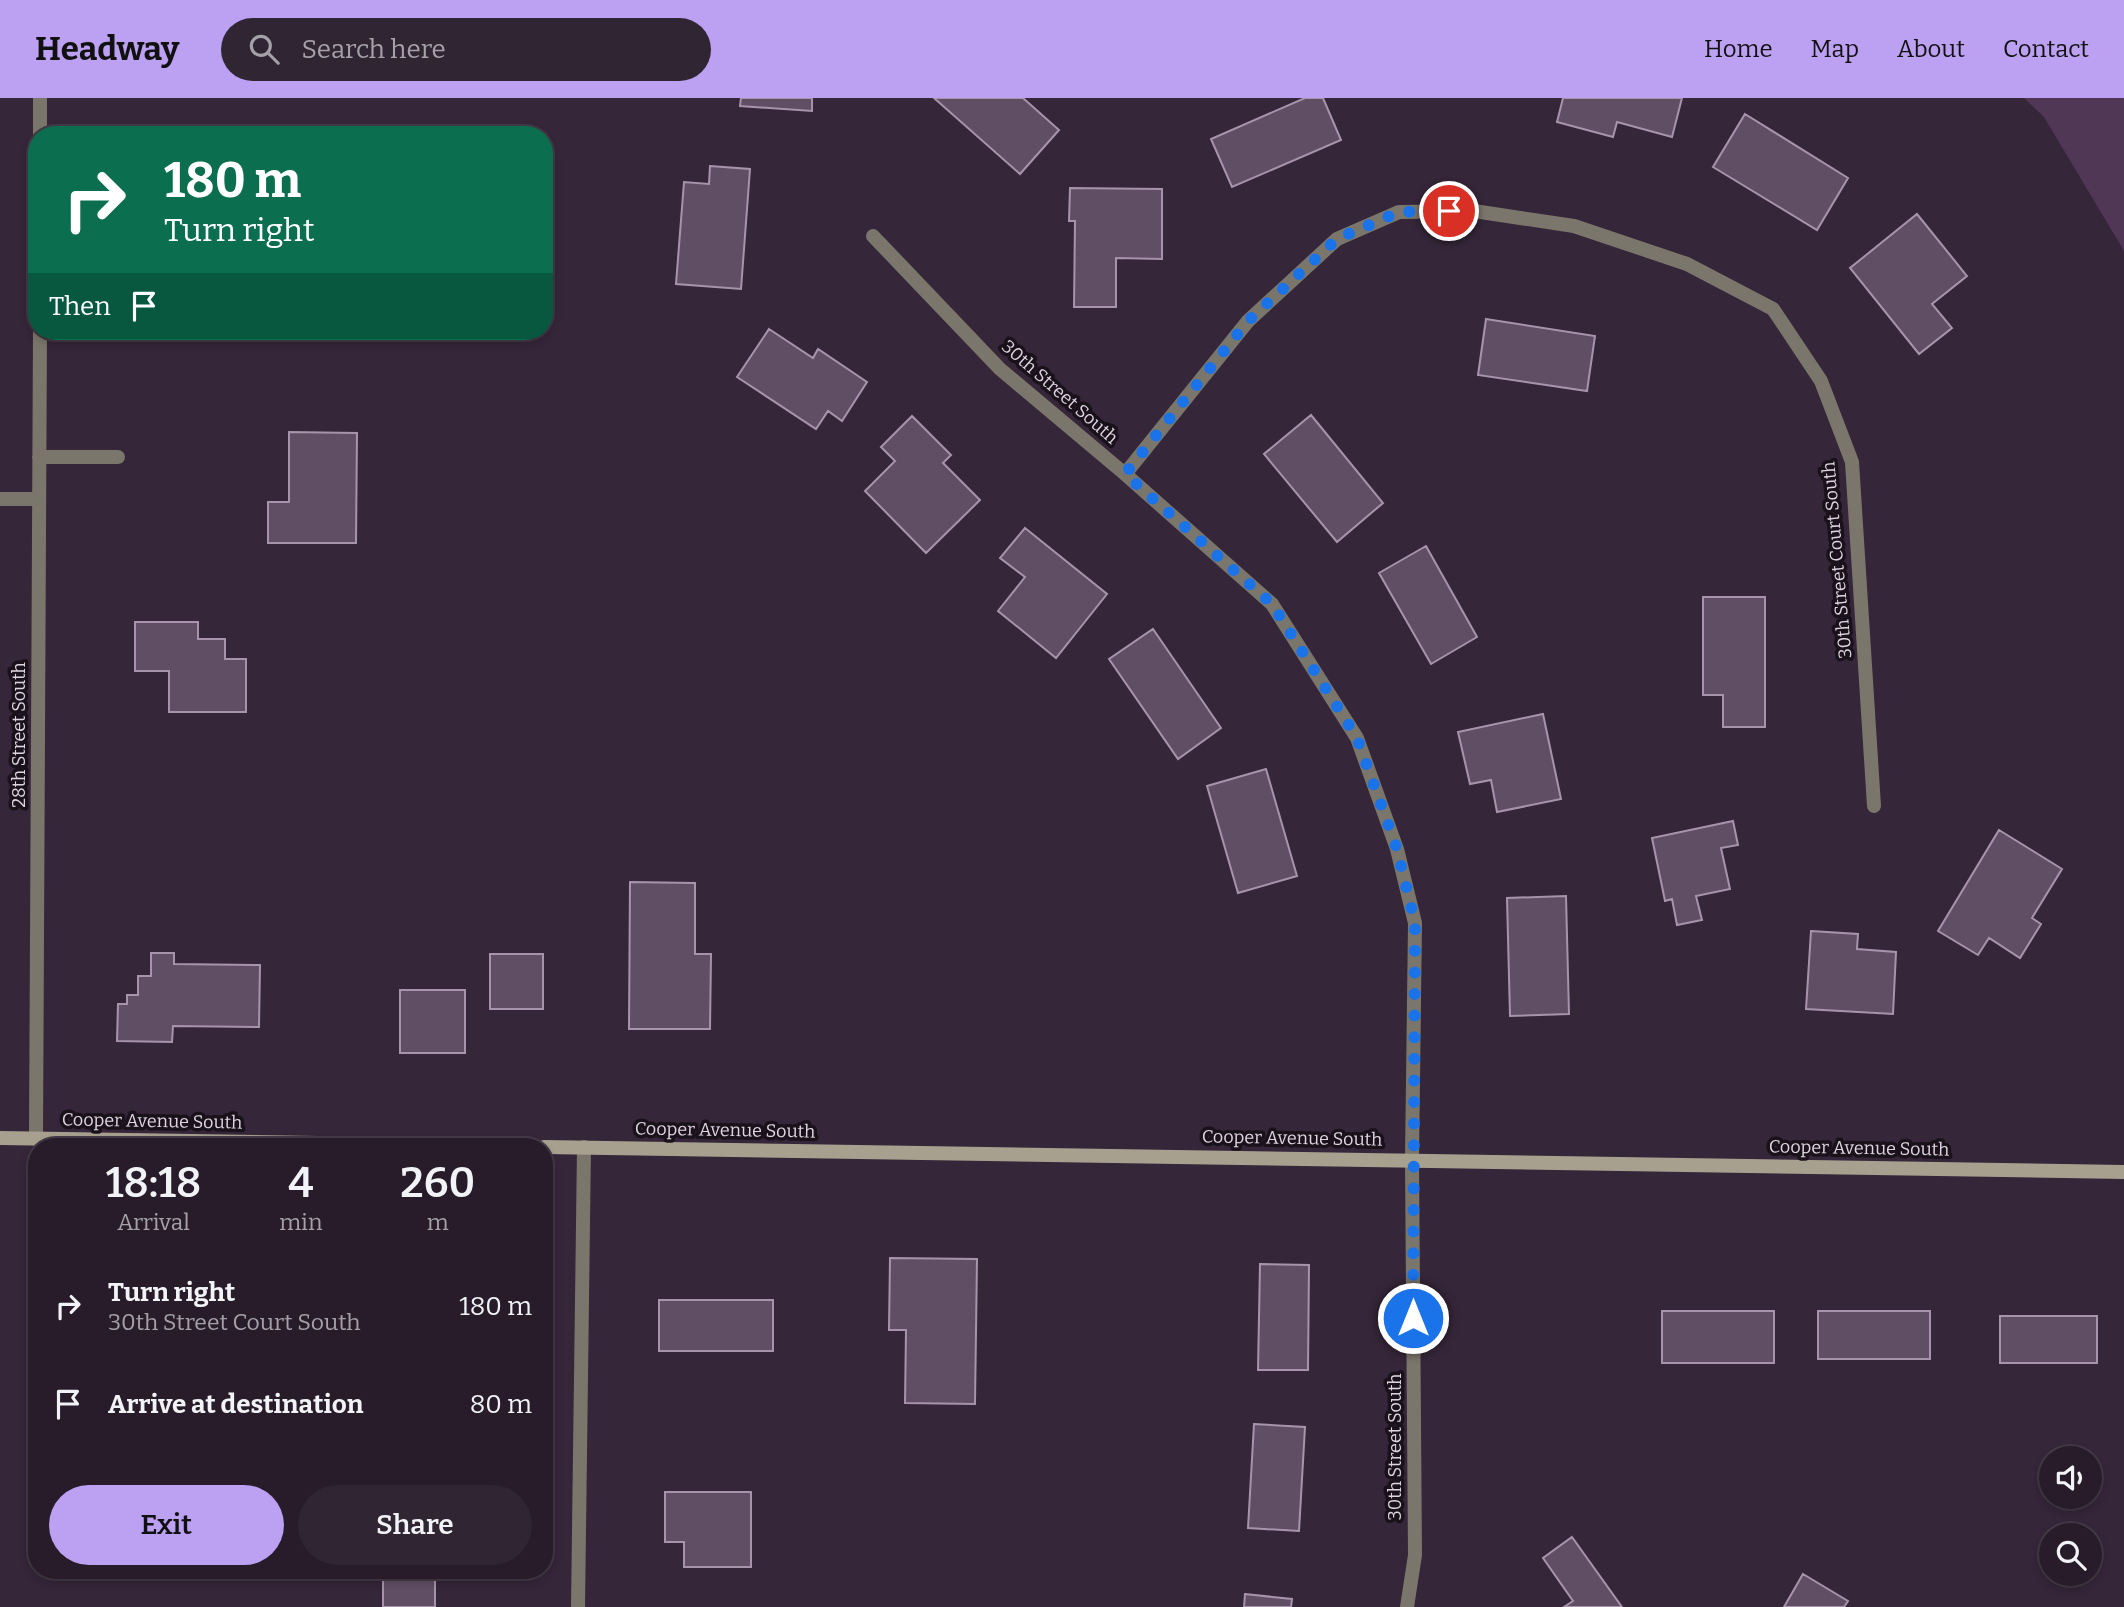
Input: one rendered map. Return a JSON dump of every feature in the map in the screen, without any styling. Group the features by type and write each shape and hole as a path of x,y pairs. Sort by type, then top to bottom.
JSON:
{"street":[{"path":"40,98 40,126"},
{"name":"30th Street Court South","path":"1125,474 1248,321 1337,239 1399,212 1474,211 1574,226 1687,264 1773,309 1821,381 1853,462 1874,806"},
{"name":"30th Street South","path":"873,236 1000,369 1125,474 1272,604 1357,738 1397,849 1415,923 1412,1159 1415,1555 1407,1607"},
{"name":"28th Street South","path":"36,1138 40,340"},
{"path":"39,457 118,457"},
{"path":"0,499 39,499"},
{"name":"Cooper Avenue South","path":"0,1138 28,1139"},
{"name":"Cooper Avenue South","path":"553,1147 2124,1172"},
{"path":"578,1607 584,1147"}],"shaded area":[{"path":"2024,98 2124,98 2124,251 2044,117"}],"building":[{"path":"741,98 812,98 812,111 740,106"},
{"path":"934,98 1023,98 1059,130 1020,174"},
{"path":"1305,98 1323,98 1341,140 1232,187 1211,139"},
{"path":"1563,98 1682,98 1672,137 1617,122 1613,137 1557,122"},
{"path":"1745,114 1848,178 1817,230 1713,167"},
{"path":"710,166 750,169 741,289 676,284 684,182 709,184"},
{"path":"1070,188 1162,189 1162,259 1116,258 1116,307 1074,307 1075,221 1069,221"},
{"path":"1917,214 1967,276 1932,304 1952,328 1919,354 1850,268"},
{"path":"1486,319 1595,336 1587,391 1478,375"},
{"path":"769,329 813,358 818,349 867,382 842,421 828,411 816,429 737,377"},
{"path":"1311,415 1383,503 1337,542 1264,454"},
{"path":"912,416 951,455 943,463 980,500 926,553 865,491 895,461 881,447"},
{"path":"289,432 357,433 356,543 268,543 268,502 289,502"},
{"path":"1025,528 1107,594 1056,658 998,611 1025,577 1000,558"},
{"path":"1426,546 1477,637 1431,664 1379,573"},
{"path":"1703,597 1765,597 1765,727 1723,727 1723,695 1703,695"},
{"path":"135,622 198,622 198,639 225,639 225,659 246,659 246,712 169,712 169,671 135,671"},
{"path":"1153,629 1221,728 1178,759 1109,659"},
{"path":"1543,714 1561,799 1497,812 1491,780 1470,784 1458,732"},
{"path":"1266,769 1297,876 1238,893 1207,786"},
{"path":"1733,821 1738,845 1721,848 1730,889 1696,896 1702,920 1677,925 1672,899 1665,901 1652,838"},
{"path":"1999,830 2062,869 2032,918 2041,924 2020,958 1989,938 1978,955 1938,931"},
{"path":"630,882 695,883 695,954 711,954 710,1029 629,1029"},
{"path":"1566,896 1569,1014 1510,1016 1507,898"},
{"path":"1811,931 1858,934 1857,949 1896,952 1893,1014 1806,1009"},
{"path":"151,953 174,953 174,964 260,965 259,1027 173,1026 172,1042 117,1041 118,1004 127,1004 127,995 138,995 138,976 151,976"},
{"path":"490,954 543,954 543,1009 490,1009"},
{"path":"400,990 465,990 465,1053 400,1053"},
{"path":"890,1258 977,1259 975,1404 905,1403 906,1330 889,1330"},
{"path":"1260,1264 1309,1265 1308,1370 1258,1370"},
{"path":"659,1300 773,1300 773,1351 659,1351"},
{"path":"1662,1311 1774,1311 1774,1363 1662,1363"},
{"path":"1818,1311 1930,1311 1930,1359 1818,1359"},
{"path":"2000,1316 2097,1316 2097,1363 2000,1363"},
{"path":"1254,1424 1305,1427 1299,1531 1248,1528"},
{"path":"665,1492 751,1492 751,1567 684,1567 684,1542 665,1542"},
{"path":"1572,1537 1622,1607 1564,1607 1573,1601 1543,1558"},
{"path":"1803,1574 1848,1601 1844,1607 1784,1607"},
{"path":"383,1579 435,1579 435,1607 383,1607"},
{"path":"1245,1594 1292,1599 1291,1607 1244,1607"}],"route":[{"path":"1413,1318 1415,923 1397,849 1357,738 1272,604 1125,474 1248,321 1337,239 1399,212 1449,211"}]}
